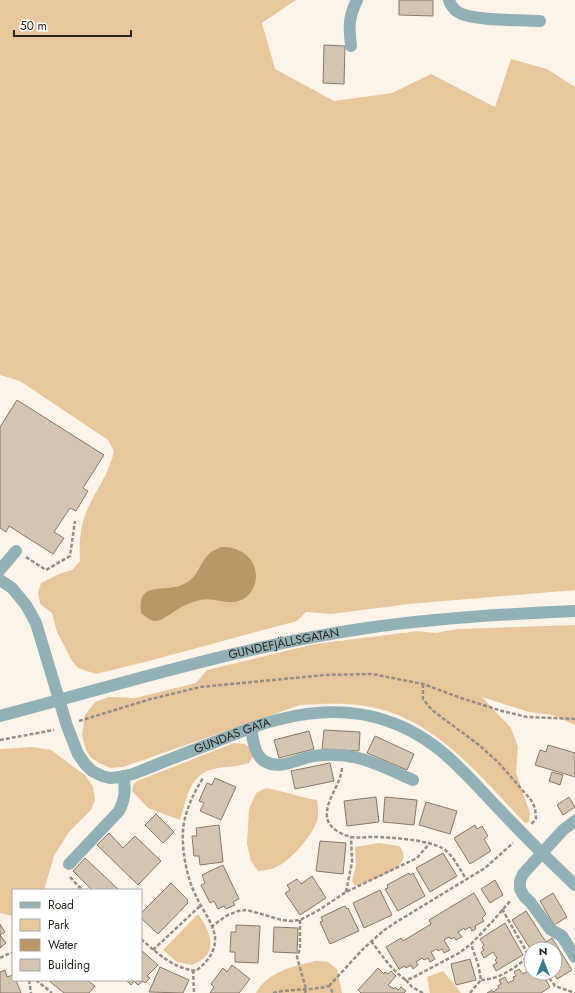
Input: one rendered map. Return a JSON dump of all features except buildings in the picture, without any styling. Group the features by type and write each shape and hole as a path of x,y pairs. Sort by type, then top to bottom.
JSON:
{"street":[{"path":"351,46 349,27 351,12 357,0"},
{"path":"449,0 450,4 458,12 471,18 540,21"},
{"path":"0,570 16,551"},
{"name":"GUNDAS GATA","path":"0,580 12,588 26,605 36,623 67,726 78,754 92,771 110,778 123,776 281,718 309,713 337,712 364,714 389,720 411,731 435,746 458,766 522,834 575,885"},
{"name":"GUNDEFJÄLLSGATAN","path":"0,716 162,672 271,645 367,628 465,616 575,611"},
{"path":"251,728 255,749 264,761 272,764 280,765 313,756 333,754 355,756 413,780"},
{"path":"69,864 119,811 123,804 124,796 125,784 123,776"},
{"path":"575,821 563,830 523,874 520,881 520,889 524,896 550,929 562,936 575,957"}],"path":[{"path":"16,551 46,570 70,556 75,520"},
{"path":"0,740 46,732 151,699 200,687 325,675 372,674 424,684 461,698 527,717 575,719"},
{"path":"273,993 287,990 321,988 329,986 371,941 398,921 485,868 522,834 536,818 535,808 531,800 498,762 479,745 432,710 423,700 424,684"},
{"path":"343,755 342,770 339,782 330,803 327,816 328,822 332,828 351,837 406,839 443,848 452,858 466,879"},
{"path":"142,940 170,963 184,969 196,971 207,962 213,952 215,938 192,888 188,871 183,830 185,819 194,794 203,778"},
{"path":"346,892 352,862 351,837"},
{"path":"211,927 226,916 238,911 247,910 282,920 300,920 319,910 346,892 418,858 430,844"},
{"path":"406,980 459,953 471,944 520,889"},
{"path":"153,950 201,905"},
{"path":"502,909 523,944"},
{"path":"300,920 300,949 297,957 306,989 305,993"},
{"path":"371,941 393,970 406,980 412,987 422,993"},
{"path":"471,944 478,964 481,980"},
{"path":"0,958 12,954"},
{"path":"470,993 481,980 501,975 523,962"},
{"path":"194,970 194,993"},
{"path":"29,981 31,993"},
{"path":"37,981 52,993"},
{"path":"551,981 554,986 575,992"},
{"path":"329,986 333,993"}],"green space":[{"path":"0,0 296,0 262,23 275,69 334,101 392,93 431,74 495,107 511,59 547,69 575,87 575,590 409,604 331,614 306,612 297,621 149,661 96,674 78,668 72,661 57,632 52,613 40,604 38,593 41,583 59,574 72,570 80,561 80,535 83,522 106,474 114,451 108,440 20,381 0,375"},
{"path":"575,625 575,725 552,715 529,712 482,697 511,728 518,747 516,773 530,813 529,822 525,823 479,774 445,744 408,720 387,711 366,706 344,704 300,705 123,767 110,768 90,757 85,747 82,735 85,715 95,702 109,697 135,698 196,683 207,670 315,644 418,631 435,633 458,629"},
{"path":"234,743 245,744 250,748 253,756 249,763 210,770 203,773 197,778 189,790 180,820 148,808 132,791 133,785 137,781"},
{"path":"33,747 51,750 86,776 93,787 95,800 91,810 69,832 54,856 44,889 12,889 12,916 0,913 0,749"},
{"path":"266,788 317,800 318,816 310,834 293,855 274,868 258,871 251,861 247,844 249,809 256,793"},
{"path":"379,843 399,846 403,854 403,860 398,867 390,872 371,881 355,886 352,881 356,865 355,847"},
{"path":"198,914 210,936 208,953 202,960 192,965 177,962 163,950"},
{"path":"316,961 328,962 337,969 342,993 256,993 267,979 274,975 299,965"},
{"path":"443,971 461,993 430,993 427,977"}],"water":[{"path":"221,547 232,548 242,552 248,556 255,568 256,581 254,587 245,598 234,602 206,599 189,603 156,621 153,621 141,613 143,596 147,592 175,587 188,582 195,575 206,557"}]}
